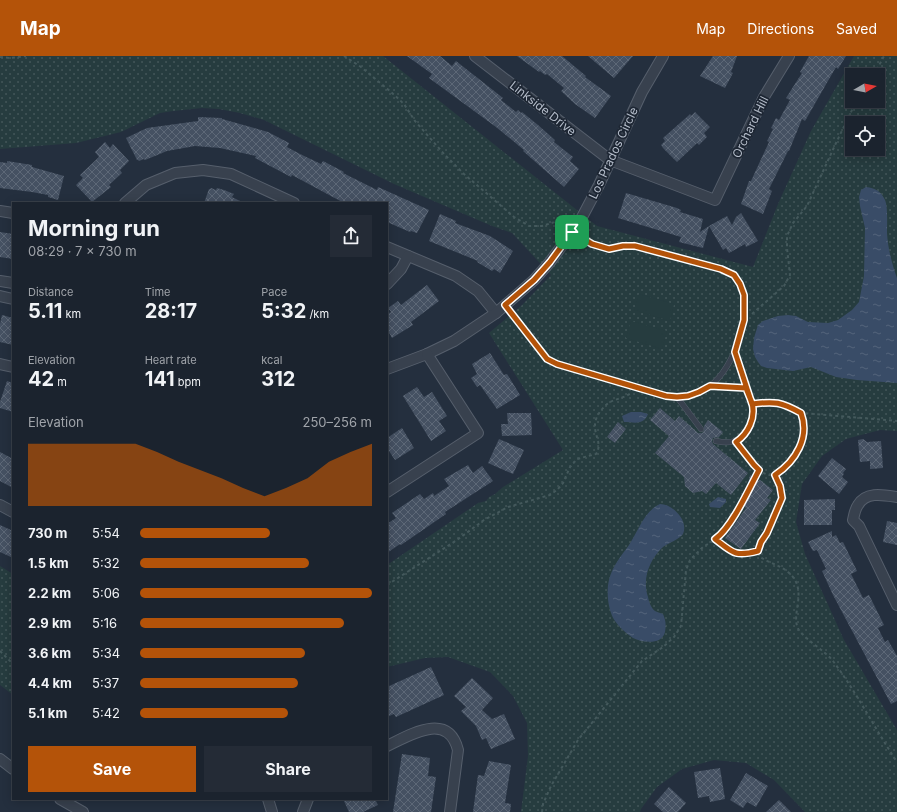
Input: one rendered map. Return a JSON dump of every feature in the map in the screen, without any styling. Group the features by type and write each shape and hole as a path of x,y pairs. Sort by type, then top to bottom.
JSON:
{"street":[{"name":"Linkside Drive","path":"475,56 610,160 715,200"},
{"name":"Los Prados Circle","path":"388,369 427,354 454,341 496,313 534,280 574,230 599,185 642,92 663,56"},
{"name":"Orchard Hill","path":"715,200 764,97 788,56"},
{"path":"126,202 146,185 175,173 203,170 231,174 292,202"},
{"path":"0,211 12,213"},
{"path":"388,247 456,276 478,291 496,313"},
{"path":"388,283 401,269 408,256"},
{"path":"0,281 12,283"},
{"path":"0,296 12,299"},
{"path":"388,491 478,433 427,354"},
{"path":"0,364 12,367"},
{"path":"897,497 880,494 867,497 858,504 853,520 859,526 897,605"},
{"path":"0,505 12,511"},
{"path":"388,746 422,730 435,728 449,734 458,750 450,812"},
{"path":"0,759 12,768"},
{"path":"62,800 82,812"},
{"path":"268,800 272,812"},
{"path":"303,812 308,800"}],"lane":[{"path":"505,305 547,359 557,364 666,396 688,396 710,386 725,369 735,352 744,320 744,295 740,284 734,275 721,269 635,246 623,246 609,249 603,248 592,244 574,230"},
{"path":"716,441 725,443 736,442 743,437 749,429 752,418 752,404 735,352"},
{"path":"710,386 746,388"},
{"path":"677,397 701,429"}],"path":[{"path":"0,57 10,58 26,56"},
{"path":"344,56 391,92 404,104 416,121 445,155 464,174 514,217 529,226 542,226 558,221 568,220 574,230"},
{"path":"878,68 884,56"},
{"path":"744,320 784,286 790,274 787,248 788,236 793,222 807,206 852,108"},
{"path":"388,585 457,540 484,520 508,507 550,495 557,490 563,483 570,467 577,459 596,454 599,449 594,423 598,414 607,404 630,394 634,386"},
{"path":"752,404 772,402 786,404 801,413 897,421"},
{"path":"736,442 759,470 769,475 775,475 780,472 798,451 805,433 804,420 801,413"},
{"path":"542,812 543,804 551,786 578,740 642,661 663,647 674,637 681,626 686,570 690,560 702,547 719,537 729,523 759,470"},
{"path":"775,475 780,486 782,498 767,533 761,542 758,551 759,556 762,559 789,572 796,582 799,593 796,621 799,629 833,661 897,762"},
{"path":"715,539 733,553 743,555 758,551"},
{"path":"0,651 12,663"}],"green space":[{"path":"0,56 383,56 597,226 753,267 778,204 811,131 845,72 845,108 885,108 885,68 847,68 854,56 897,56 897,431 880,430 846,439 822,456 802,484 796,522 805,554 844,640 897,730 897,812 805,812 774,780 746,763 714,760 682,769 657,787 640,812 521,812 528,756 527,723 513,696 490,672 448,657 425,658 388,667 388,564 478,503 486,501 503,487 563,450 489,333 522,305 551,275 512,233 492,226 394,184 264,120 240,113 219,109 202,108 160,113 121,132 76,143 0,149"},
{"path":"639,294 674,304 670,321 634,310"},
{"path":"631,321 667,331 662,349 626,338"},
{"path":"0,566 12,573 12,694 0,685"}],"water":[{"path":"866,187 880,192 887,207 888,245 897,278 897,383 836,377 811,367 793,371 761,366 755,357 753,349 754,338 758,325 763,321 778,316 788,315 796,316 808,322 828,323 838,320 852,310 859,302 864,276 865,228 859,197 861,190"},
{"path":"631,412 648,414 641,422 624,422 622,416"},
{"path":"718,497 726,499 726,502 720,508 710,507 709,504"},
{"path":"660,504 670,507 682,518 684,529 681,536 663,547 658,552 648,570 646,577 646,590 649,601 654,610 663,614 666,625 665,632 660,639 647,642 633,638 615,621 609,607 608,585 610,575 642,522 654,507"}],"building":[{"path":"407,56 440,56 452,66 456,61 503,98 501,100 516,112 518,110 521,113 522,112 538,125 555,140 554,142 573,157 570,161 579,169 564,187 523,151 524,150 496,127 429,78 432,74"},
{"path":"517,56 562,56 586,76 585,77 611,96 595,118 575,104 561,91 564,88 547,74 545,75 540,71 539,72"},
{"path":"588,56 633,56 614,78"},
{"path":"713,56 737,56 731,72 733,73 725,88 700,76"},
{"path":"809,56 846,56 838,69 836,67 805,121 802,119 789,151 769,189 772,191 763,214 741,204 749,181 751,181 769,142 767,141 773,129 771,128 776,118 779,120 790,100 786,98 802,73 800,72"},
{"path":"695,112 710,127 704,133 707,137 699,145 697,143 677,162 661,145 665,141 663,138 690,114 691,116"},
{"path":"198,117 222,118 268,132 289,143 287,147 300,154 321,164 323,161 377,190 378,187 429,210 417,233 410,232 388,222 388,202 342,202 292,175 291,177 255,158 256,156 220,148 195,146 167,151 139,161 137,160 126,138 147,128 198,121"},
{"path":"105,142 110,148 113,144 129,161 120,170 122,173 109,185 111,187 92,202 76,185 83,178 80,175 99,157 95,152"},
{"path":"7,161 32,165 32,167 64,176 58,200 48,197 48,195 0,188 0,162 7,163"},
{"path":"217,188 234,194 232,197 242,202 204,202 210,189 216,190"},
{"path":"626,193 677,208 681,210 680,212 703,219 700,232 709,226 703,248 679,242 681,237 618,218"},
{"path":"741,213 758,241 746,247 745,244 729,253 726,248 723,250 709,226 727,216 732,225 736,217"},
{"path":"440,214 456,221 455,223 490,236 513,251 500,273 494,269 492,271 477,262 478,261 429,241"},
{"path":"0,232 12,234 12,259 0,257"},
{"path":"427,285 439,301 411,322 413,325 392,338 388,331 388,314 391,312 388,308 398,301 401,305"},
{"path":"2,315 12,318 12,345 0,342 0,324"},
{"path":"490,353 504,375 507,374 520,395 497,409 480,385 477,387 471,378 477,374 472,364"},
{"path":"7,381 12,383 12,412 0,408 0,402"},
{"path":"417,387 424,397 432,392 447,416 439,421 446,431 431,441 403,396"},
{"path":"660,408 675,421 679,416 698,433 702,433 704,431 704,426 708,420 723,432 719,437 713,438 713,444 748,473 731,495 716,483 706,494 702,491 693,493 685,486 684,477 655,453 669,436 650,420"},
{"path":"507,413 531,413 532,435 502,436 501,424 508,424"},
{"path":"618,422 626,429 615,443 607,437"},
{"path":"402,428 414,448 395,460 388,450 388,437"},
{"path":"499,439 524,450 513,474 488,463"},
{"path":"863,439 867,442 881,441 883,468 870,469 870,461 860,462 858,440"},
{"path":"0,452 12,458 12,487 0,481"},
{"path":"832,458 846,469 842,477 848,482 839,494 818,476"},
{"path":"468,465 473,473 482,466 493,481 445,512 446,514 388,552 388,523 396,518 392,513 420,494 424,499 433,493 434,496 449,486 444,479"},
{"path":"750,475 758,481 760,480 773,490 767,498 771,500 755,520 760,523 741,549 725,538 746,508 743,506"},
{"path":"835,499 835,510 832,510 832,525 804,525 804,500"},
{"path":"887,521 897,523 897,545 883,542"},
{"path":"0,525 12,531 12,558 0,552"},
{"path":"832,531 832,537 836,535 840,543 843,542 857,571 851,574 863,598 869,595 884,625 878,628 885,642 888,640 897,656 897,701 891,704 833,595 822,571 826,569 817,550 813,551 808,542"},
{"path":"431,667 444,695 396,717 394,714 388,717 388,687"},
{"path":"472,678 493,698 482,710 492,719 504,714 515,739 491,749 486,738 482,740 476,726 461,711 466,707 454,696"},
{"path":"402,754 430,758 428,776 436,777 431,812 393,812"},
{"path":"489,761 511,765 505,803 511,804 510,812 473,812 478,775 484,776"},
{"path":"720,768 725,799 710,802 709,796 698,798 694,772"},
{"path":"746,773 768,786 756,807 747,802 743,808 730,800"},
{"path":"669,787 686,803 678,812 663,812 654,804"},
{"path":"343,800 376,800 378,805 363,812 349,812"},
{"path":"779,800 791,812 766,812"}],"route":[{"path":"572,232 550,262 534,280 505,305 547,359 557,364 666,396 688,396 710,386 746,388 752,404 752,418 749,429 743,437 736,442 759,470 729,523 719,537 715,539 733,553 743,555 758,551 782,498 780,486 775,475 780,472 798,451 805,433 804,420 801,413 786,404 772,402 752,404 735,352 744,320 744,295 740,284 734,275 721,269 635,246 623,246 609,249 592,244 572,232"}]}
